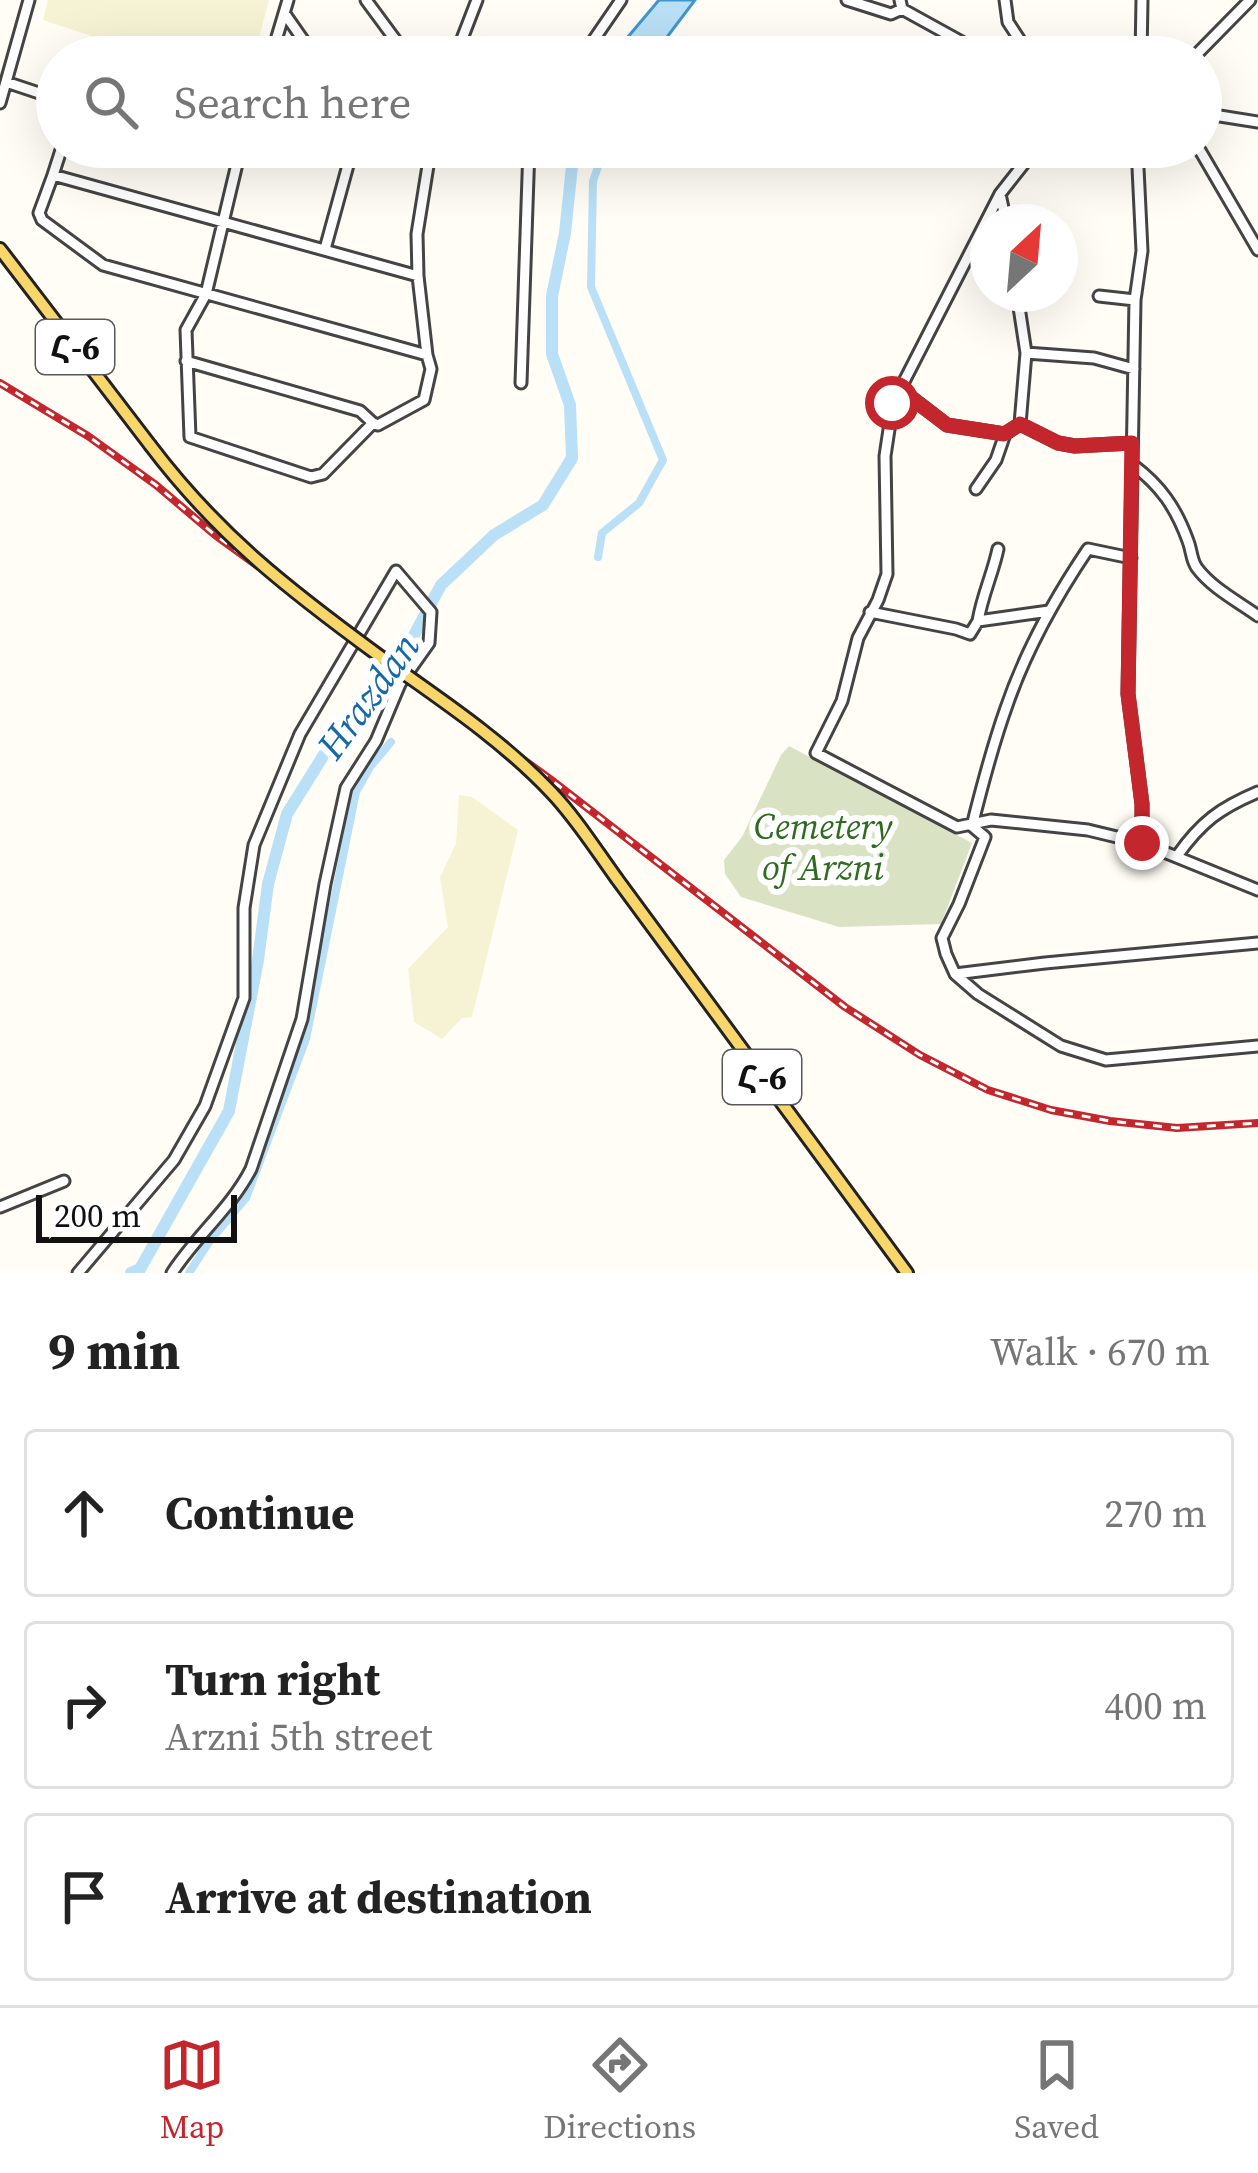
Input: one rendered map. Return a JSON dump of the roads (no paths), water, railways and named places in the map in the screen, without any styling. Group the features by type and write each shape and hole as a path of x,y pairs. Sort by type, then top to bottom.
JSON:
{"main road":[{"name":"Հ-6","path":"0,249 213,521 291,591 484,731 568,812 908,1273"}],"street":[{"path":"0,104 29,0"},
{"path":"278,36 289,0"},
{"path":"366,0 393,36"},
{"path":"463,36 477,0"},
{"path":"596,36 621,0"},
{"path":"847,0 891,14 901,4 954,36"},
{"path":"1005,0 1008,22 1018,36"},
{"path":"1141,36 1142,0"},
{"path":"1215,36 1250,0"},
{"path":"285,14 300,36"},
{"path":"6,82 36,92"},
{"path":"1222,116 1258,122"},
{"path":"55,168 39,213 42,220 103,265 427,355"},
{"path":"236,168 206,294 186,330 190,437 311,477 323,474 373,423"},
{"path":"326,249 347,168"},
{"path":"186,361 360,410 378,425 424,400 431,369 417,234 428,168"},
{"path":"521,383 528,168"},
{"path":"1020,168 1000,194 892,403 885,456 887,574 858,638 842,701 816,753 957,827 992,820 1088,830 1142,843 1258,890"},
{"path":"1139,168 1142,250 1135,300 1128,694 1142,804 1142,843"},
{"path":"1209,168 1258,250"},
{"path":"53,175 418,276"},
{"path":"1000,194 1002,204"},
{"path":"1099,296 1135,300"},
{"path":"1020,312 1026,353 1020,424"},
{"path":"1026,353 1094,358 1134,369"},
{"path":"898,388 947,425 1004,434"},
{"path":"976,489 996,460 1004,434 1020,424"},
{"path":"1020,424 1075,446 1132,443"},
{"path":"1132,465 1171,501 1193,564 1258,616"},
{"path":"870,612 970,634 998,548"},
{"path":"972,826 1007,703 1049,611 1088,549 1131,558"},
{"path":"78,1273 174,1160 205,1106 244,998 244,908 254,845 300,734 396,571 431,612 429,643 400,684 376,741 351,777 341,803 302,1019 251,1168 241,1190 190,1245 172,1273"},
{"path":"978,621 1049,611"},
{"path":"1177,856 1196,829 1258,792"},
{"path":"972,826 985,837 942,938 955,974 978,994 1061,1046 1106,1060 1258,1046"},
{"path":"955,974 1258,943"},
{"path":"0,1207 64,1180"}],"water":[{"path":"659,0 695,0 668,36 629,36"}],"waterway":[{"name":"Hrazdan","path":"131,1273 140,1269 229,1111 268,884 287,814 333,740 406,650 441,585 494,535 543,505 572,458 570,405 552,354 552,296 572,168"},
{"path":"598,168 593,181 591,287 663,460 639,503 602,533 598,557"},
{"path":"189,1273 246,1198 306,1039 356,792 391,742"}],"railway":[{"path":"0,383 88,436 156,485 215,535 550,779 845,1007 920,1055 988,1090 1051,1110 1177,1128 1258,1123"}],"park label":[{"name":"Cemetery of Arzni","path":"823,846"}]}
